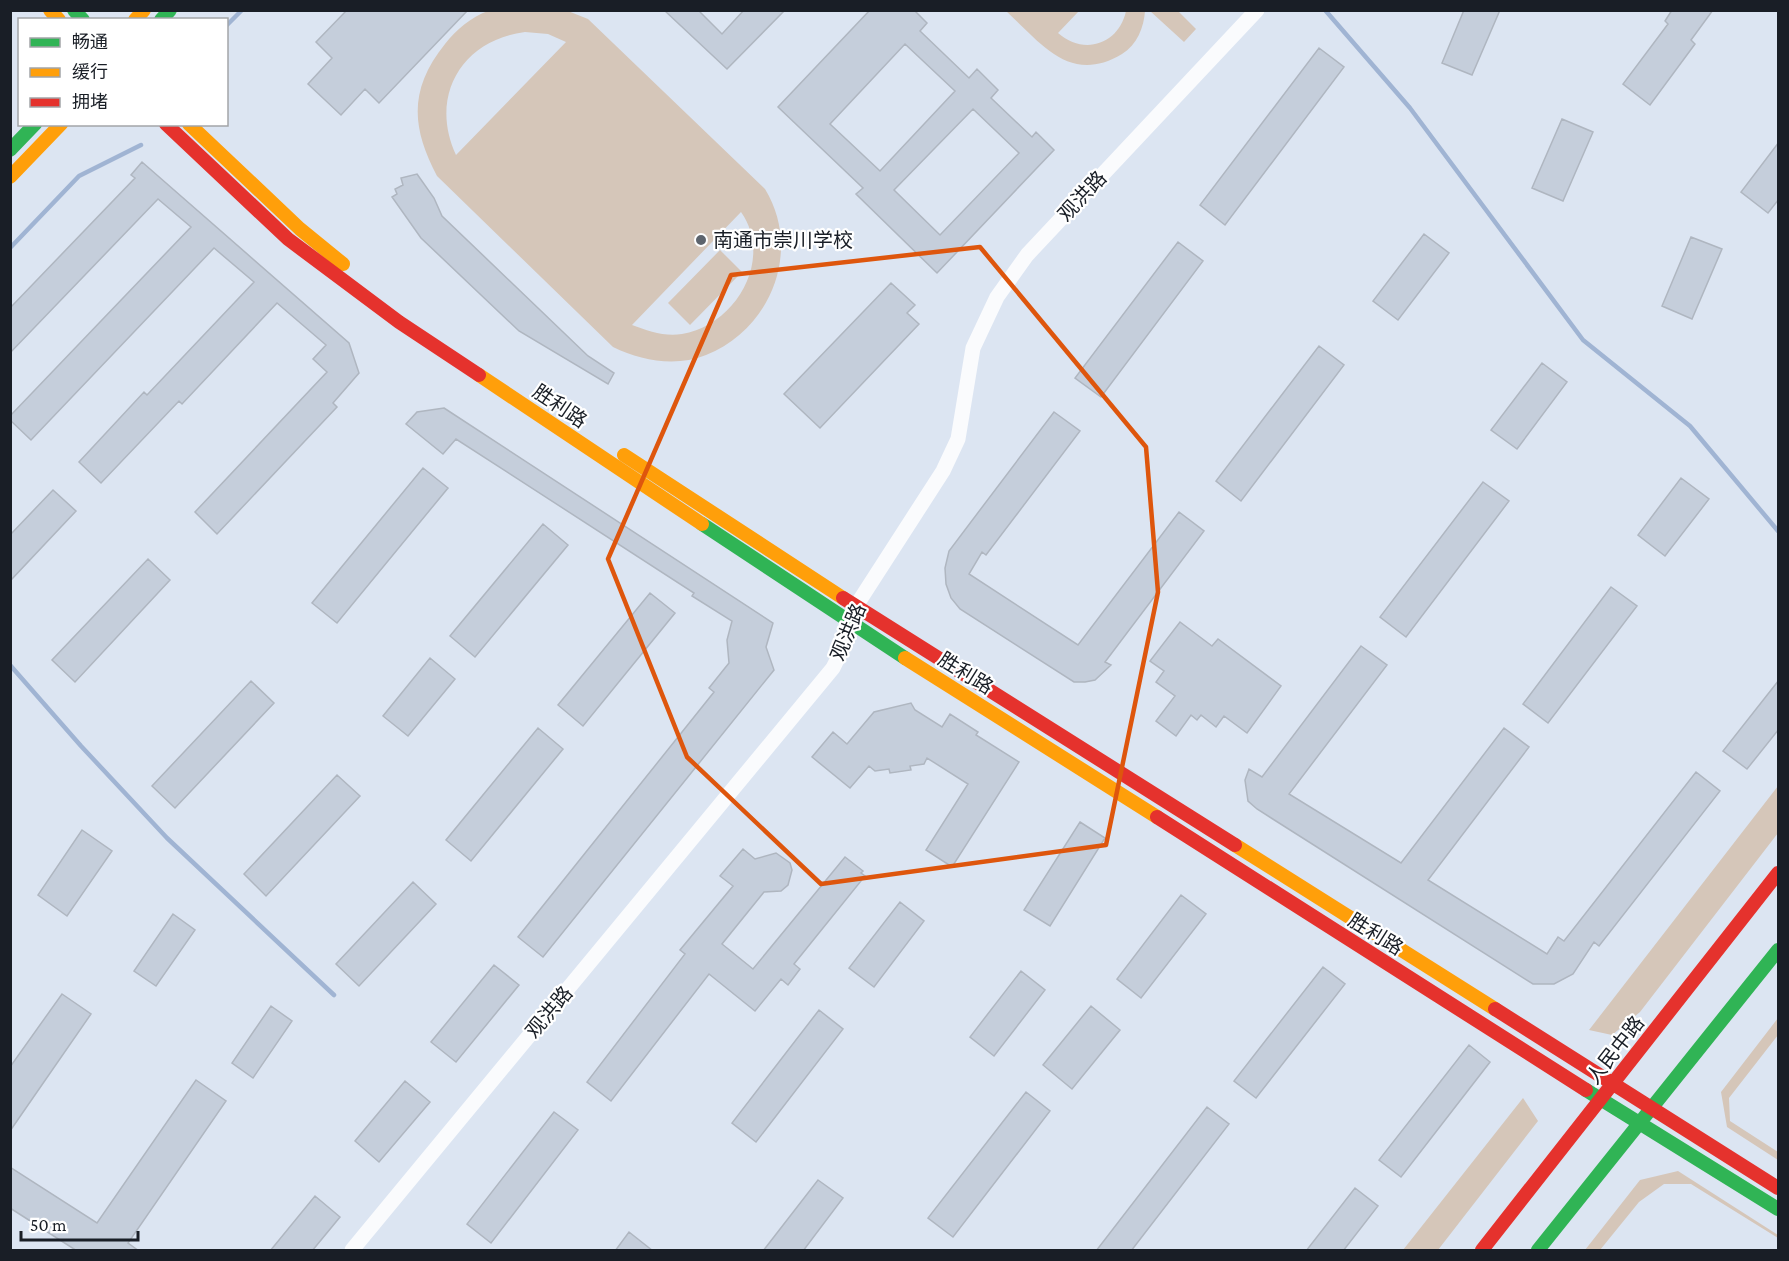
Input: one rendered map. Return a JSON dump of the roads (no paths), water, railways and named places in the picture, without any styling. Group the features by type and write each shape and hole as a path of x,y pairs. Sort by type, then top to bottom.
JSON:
{"street":[{"name":"观洪路","path":"352,1251 833,668 854,625 856,606 943,471 958,439 973,348 997,297 1027,255 1257,10"},
{"path":"10,150 33,126"},
{"path":"10,177 59,126"},
{"name":"胜利路","path":"168,126 288,239 399,322 854,625 1601,1099 1779,1209"},
{"name":"胜利路","path":"191,126 300,229 408,314 856,606 1779,1188"},
{"name":"人民中路","path":"1482,1251 1779,873"},
{"path":"1538,1251 1649,1108 1779,950"}],"waterway":[{"path":"228,24 242,10"},
{"path":"1325,10 1410,108 1583,340 1690,426 1778,531"},
{"path":"10,248 79,176 141,145"},
{"path":"10,665 81,746 167,838 334,995"}],"place":[{"name":"南通市崇川学校","path":"701,240"}]}
